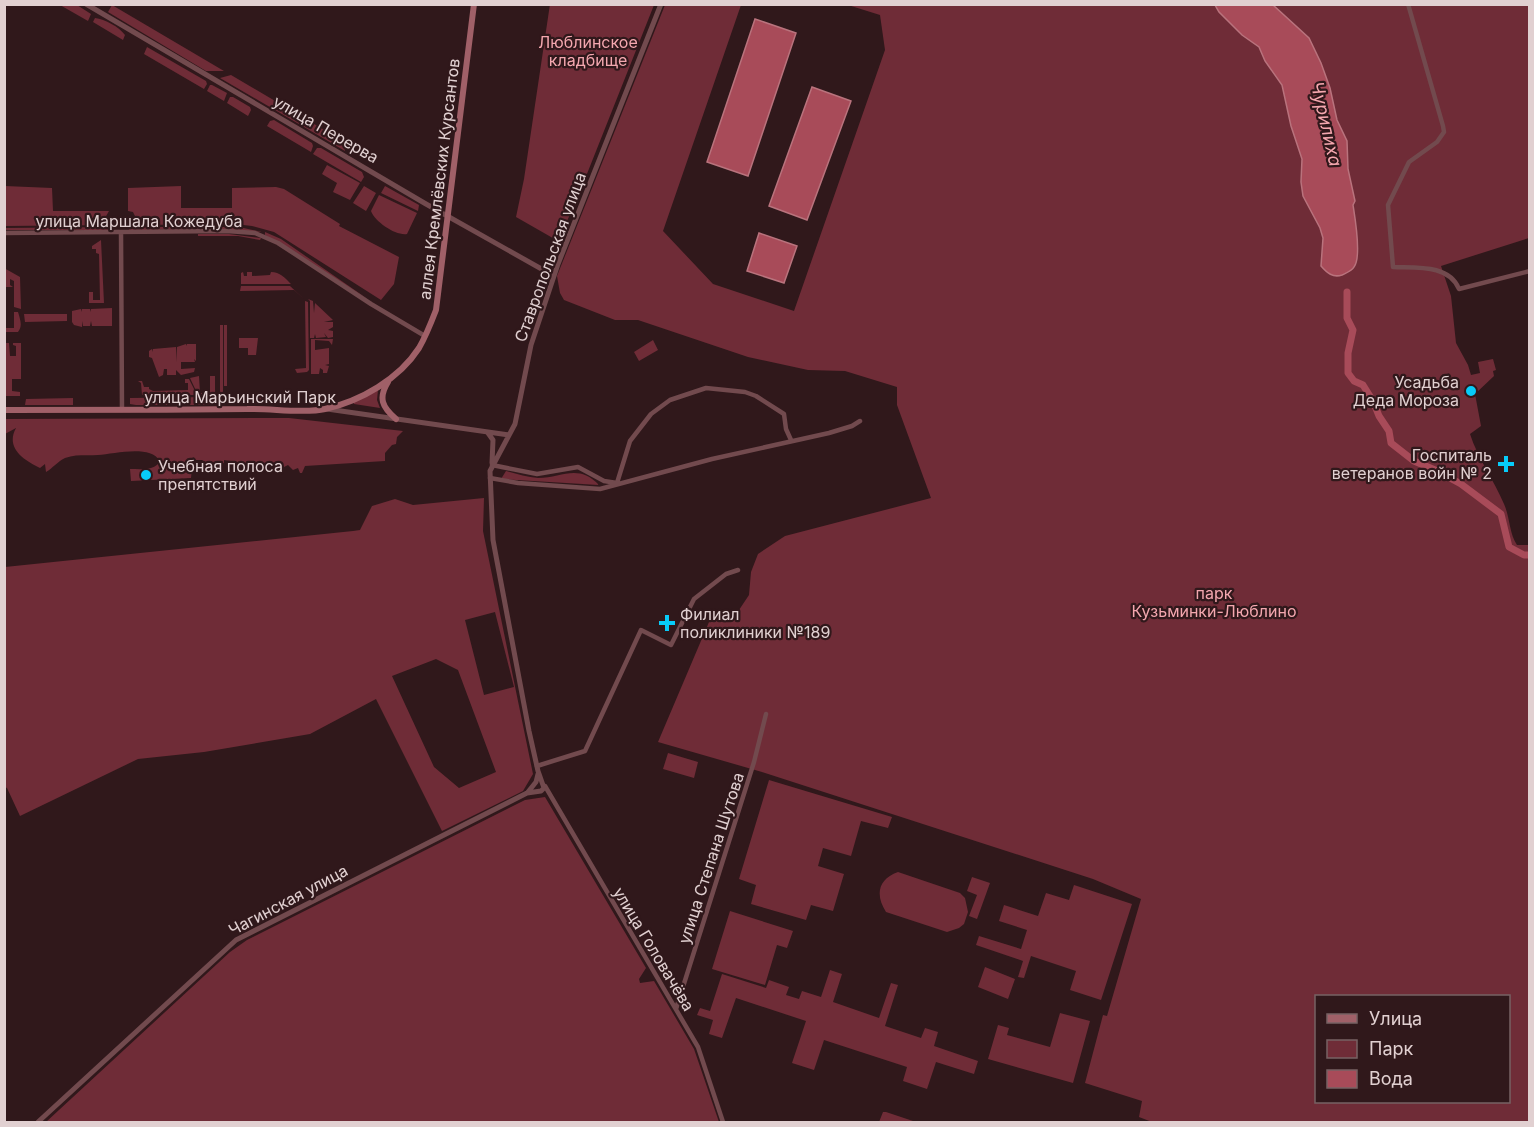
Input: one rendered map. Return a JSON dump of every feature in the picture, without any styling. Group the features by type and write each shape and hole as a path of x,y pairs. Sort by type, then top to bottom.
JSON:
{"main road":[{"name":"аллея Кремлёвских Курсантов","path":"326,409 379,387 392,377 409,360 425,336 436,310 474,4"},
{"path":"392,377 383,390 382,403 385,410 396,419"},
{"name":"улица Марьинский Парк","path":"4,410 326,409"}],"street":[{"name":"улица Перерва","path":"86,4 448,217 554,276"},
{"name":"Ставропольская улица","path":"544,784 538,769 493,540 490,478 492,465 515,424 531,345 554,276 662,4"},
{"path":"1408,4 1443,132 1437,142 1409,162 1388,205 1393,267 1435,269 1455,281 1459,289 1530,271"},
{"name":"улица Маршала Кожедуба","path":"4,233 227,231 262,236 287,248 369,303 425,336"},
{"path":"121,232 122,410"},
{"path":"617,483 630,441 644,421 670,400 706,388 745,392 756,396 784,414 786,429 791,440"},
{"name":"улица Марьинский Парк","path":"326,409 509,435"},
{"path":"490,478 518,483 600,489 791,440 830,433 860,421"},
{"path":"486,432 493,440 492,465 537,474 578,467 604,480 617,483"},
{"path":"538,769 585,751 641,630 671,645 694,599 726,574 738,570"},
{"name":"улица Степана Шутова","path":"676,1009 754,762 766,714"},
{"name":"Ставропольская улица","path":"535,783 538,769"},
{"path":"538,790 542,790 544,784 535,783 535,788 538,790 548,795"},
{"name":"Чагинская улица","path":"527,793 535,783"},
{"name":"улица Головачёва","path":"544,784 548,795 698,1047 723,1122"},
{"name":"Чагинская улица","path":"38,1122 236,940 527,793 538,790"}],"green space":[{"name":"Люблинское кладбище","path":"550,4 654,5 558,241 516,217 524,179"},
{"path":"60,5 77,5 91,14 88,21"},
{"path":"112,5 224,71 206,71 108,12"},
{"name":"парк Кузьминки-Люблино","path":"665,5 741,5 663,231 713,284 794,311 885,50 880,15 848,5 1529,5 1529,238 1441,266 1451,296 1456,343 1471,375 1480,373 1478,362 1493,359 1496,370 1493,371 1494,376 1475,394 1481,426 1470,434 1504,504 1514,540 1517,545 1529,545 1529,1122 1152,1122 1139,1117 1142,1101 1085,1083 1103,1015 1107,1016 1141,899 1093,879 762,772 658,742 709,622 739,610 749,595 751,572 758,554 785,536 931,498 897,405 897,387 845,371 808,370 748,357 638,320 615,320 564,300 560,293 557,276"},
{"path":"95,18 119,29 125,35 123,40 93,22"},
{"path":"147,47 206,81 204,89 144,54"},
{"path":"231,75 343,141 345,151 220,78"},
{"path":"210,85 227,93 224,101 207,91"},
{"path":"230,97 250,107 248,116 227,103"},
{"path":"274,120 312,143 311,152 267,126 270,121"},
{"path":"317,148 321,148 362,172 364,177 361,182 313,154"},
{"path":"327,165 360,183 350,200 333,192 337,183 322,174"},
{"path":"5,186 52,188 53,211 109,211 105,218 110,225 5,226"},
{"path":"181,186 181,208 232,208 232,188 276,187 284,189 340,224 339,226 399,257 394,284 381,300 274,232 252,226 235,224 132,225 136,218 133,212 128,211 128,188"},
{"path":"364,186 376,193 366,211 353,203"},
{"path":"385,186 419,205 418,211 381,193"},
{"path":"379,195 417,213 407,234 392,231 373,215 371,211"},
{"path":"112,227 112,230 5,230 5,228"},
{"path":"129,227 207,227 207,229 129,230"},
{"path":"208,227 239,227 262,232 208,229"},
{"path":"265,232 281,239 369,300 265,235"},
{"path":"198,234 229,234 261,238 260,240 238,236 198,236"},
{"path":"101,240 104,303 89,303 89,292 93,292 93,300 100,300 99,254 96,253 96,249 92,249 92,246"},
{"path":"4,268 20,277 21,309 14,307 14,281 10,279 10,285 13,287 5,287"},
{"path":"243,272 244,276 247,276 247,272 252,272 252,276 270,275 274,272 291,284 241,284 241,273"},
{"path":"241,286 290,286 304,299 294,290 240,291"},
{"path":"308,299 313,301 314,313 315,303 333,320 324,322 333,322 333,327 328,330 333,331 333,337 328,338 324,333 326,337 316,338 315,334 314,338 310,338 310,301"},
{"path":"305,301 308,302 309,370 297,373 295,369 306,368"},
{"path":"112,308 112,326 92,326 91,321 90,326 83,326 82,321 82,327 72,322 72,311 81,309 82,312 82,309 90,309 90,312 91,309"},
{"path":"14,312 18,312 21,322 20,330 5,332 5,328 14,328"},
{"path":"24,314 67,314 67,321 25,322"},
{"path":"220,325 223,325 223,392 220,394"},
{"path":"224,325 227,325 227,386 224,386"},
{"path":"239,338 258,338 256,355 248,355 248,348 239,348"},
{"path":"311,339 333,339 332,345 329,341 315,340 315,350 329,348 329,364 325,365 329,366 327,373 323,373 320,368 319,374 311,374"},
{"path":"653,340 658,350 639,361 634,352"},
{"path":"5,343 9,343 10,356 16,356 16,346 13,343 21,343 21,379 12,379 12,391 20,392 20,396 5,396"},
{"path":"186,344 186,346 196,344 196,361 194,359 195,362 181,362 181,369 195,368 194,372 181,375 176,370 176,375 167,375 167,369 164,369 163,375 159,377 152,358 149,357 149,351 176,347 176,362 177,347"},
{"path":"199,376 200,393 210,393 210,376 215,376 215,395 198,395 190,378"},
{"path":"185,379 189,379 197,395 142,395 141,383 138,381 142,381 144,387 149,387 153,391 188,390 188,383 185,383"},
{"path":"378,390 377,400 380,408 354,404 354,402"},
{"path":"214,397 216,403 212,405 136,405 130,404 130,398"},
{"path":"256,397 293,397 292,403 256,404"},
{"path":"73,398 73,405 25,405 26,399"},
{"path":"289,418 403,431 397,437 396,444 385,453 385,461 305,466 300,473 298,468 293,470 288,465 280,469 277,465 260,466 224,460 224,463 216,464 192,460 189,463 192,468 191,478 131,481 130,469 151,468 160,461 155,456 140,451 77,456 65,458 46,472 45,464 40,468 18,452 13,442 16,428 5,434 5,419"},
{"path":"506,471 538,478 577,473 591,478 599,485 501,479"},
{"path":"484,498 483,531 533,774 523,791 442,831 376,699 310,734 204,752 138,759 20,816 5,787 5,567 360,530 372,506 395,499 413,505","holes":["495,612 514,687 484,695 465,620","436,659 458,670 496,772 459,788 434,767 392,676"]},
{"path":"668,753 698,762 694,778 663,769"},
{"path":"769,780 892,817 888,828 861,821 851,856 823,848 818,866 844,874 833,911 811,905 806,920 751,904 756,885 739,879"},
{"path":"545,797 646,968 639,979 640,983 654,981 694,1049 719,1122 46,1122 230,952 247,940 525,800"},
{"path":"898,872 960,893 965,898 968,912 964,924 947,932 886,912 880,900 880,888 886,879"},
{"path":"972,877 990,883 977,919 969,916 977,895 967,891"},
{"path":"1074,885 1132,904 1101,1000 1070,990 1076,971 1031,956 1024,978 1018,977 1023,961 976,945 979,936 1021,949 1027,930 999,921 1004,905 1038,916 1046,893 1069,900"},
{"path":"730,911 793,931 787,948 777,945 765,985 712,969"},
{"path":"985,967 1015,979 1008,999 978,987"},
{"path":"830,970 842,974 833,1002 879,1018 891,983 898,985 885,1026 921,1038 925,1028 938,1032 934,1046 978,1061 974,1074 936,1062 927,1089 903,1081 907,1067 824,1040 814,1070 792,1063 806,1021 736,998 722,1038 709,1034 713,1020 697,1015 700,1008 710,1011 722,974 766,988 769,980 789,987 786,995 799,999 802,991 821,997"},
{"path":"1060,1013 1090,1021 1073,1083 988,1059 998,1025 1009,1028 1007,1035 1050,1047"},
{"path":"883,1112 886,1112 916,1122 879,1122"}],"water":[{"path":"1215,5 1273,5 1309,38 1321,63 1330,88 1337,120 1347,141 1348,169 1355,201 1353,205 1358,255 1353,268 1347,273 1339,276 1333,275 1321,266 1323,238 1303,196 1302,159 1291,126 1282,85 1265,61 1259,47 1242,35"},
{"path":"755,19 796,33 748,176 707,162"},
{"path":"812,87 851,101 807,220 769,206"},
{"path":"759,233 797,246 784,283 747,271"}],"waterway":[{"name":"Чурилиха","path":"1347,292 1347,318 1353,330 1348,353 1348,373 1354,381 1363,385 1373,401 1389,431 1391,443 1414,461 1435,470"},
{"name":"Чурилиха","path":"1439,472 1461,484 1501,514 1509,547 1524,555 1530,555"}],"place":[{"name":"Усадьба Деда Мороза","path":"1471,391"},
{"name":"Госпиталь ветеранов войн № 2","path":"1506,464"},
{"name":"Учебная полоса препятствий","path":"146,475"},
{"name":"Филиал поликлиники №189","path":"667,623"}]}
